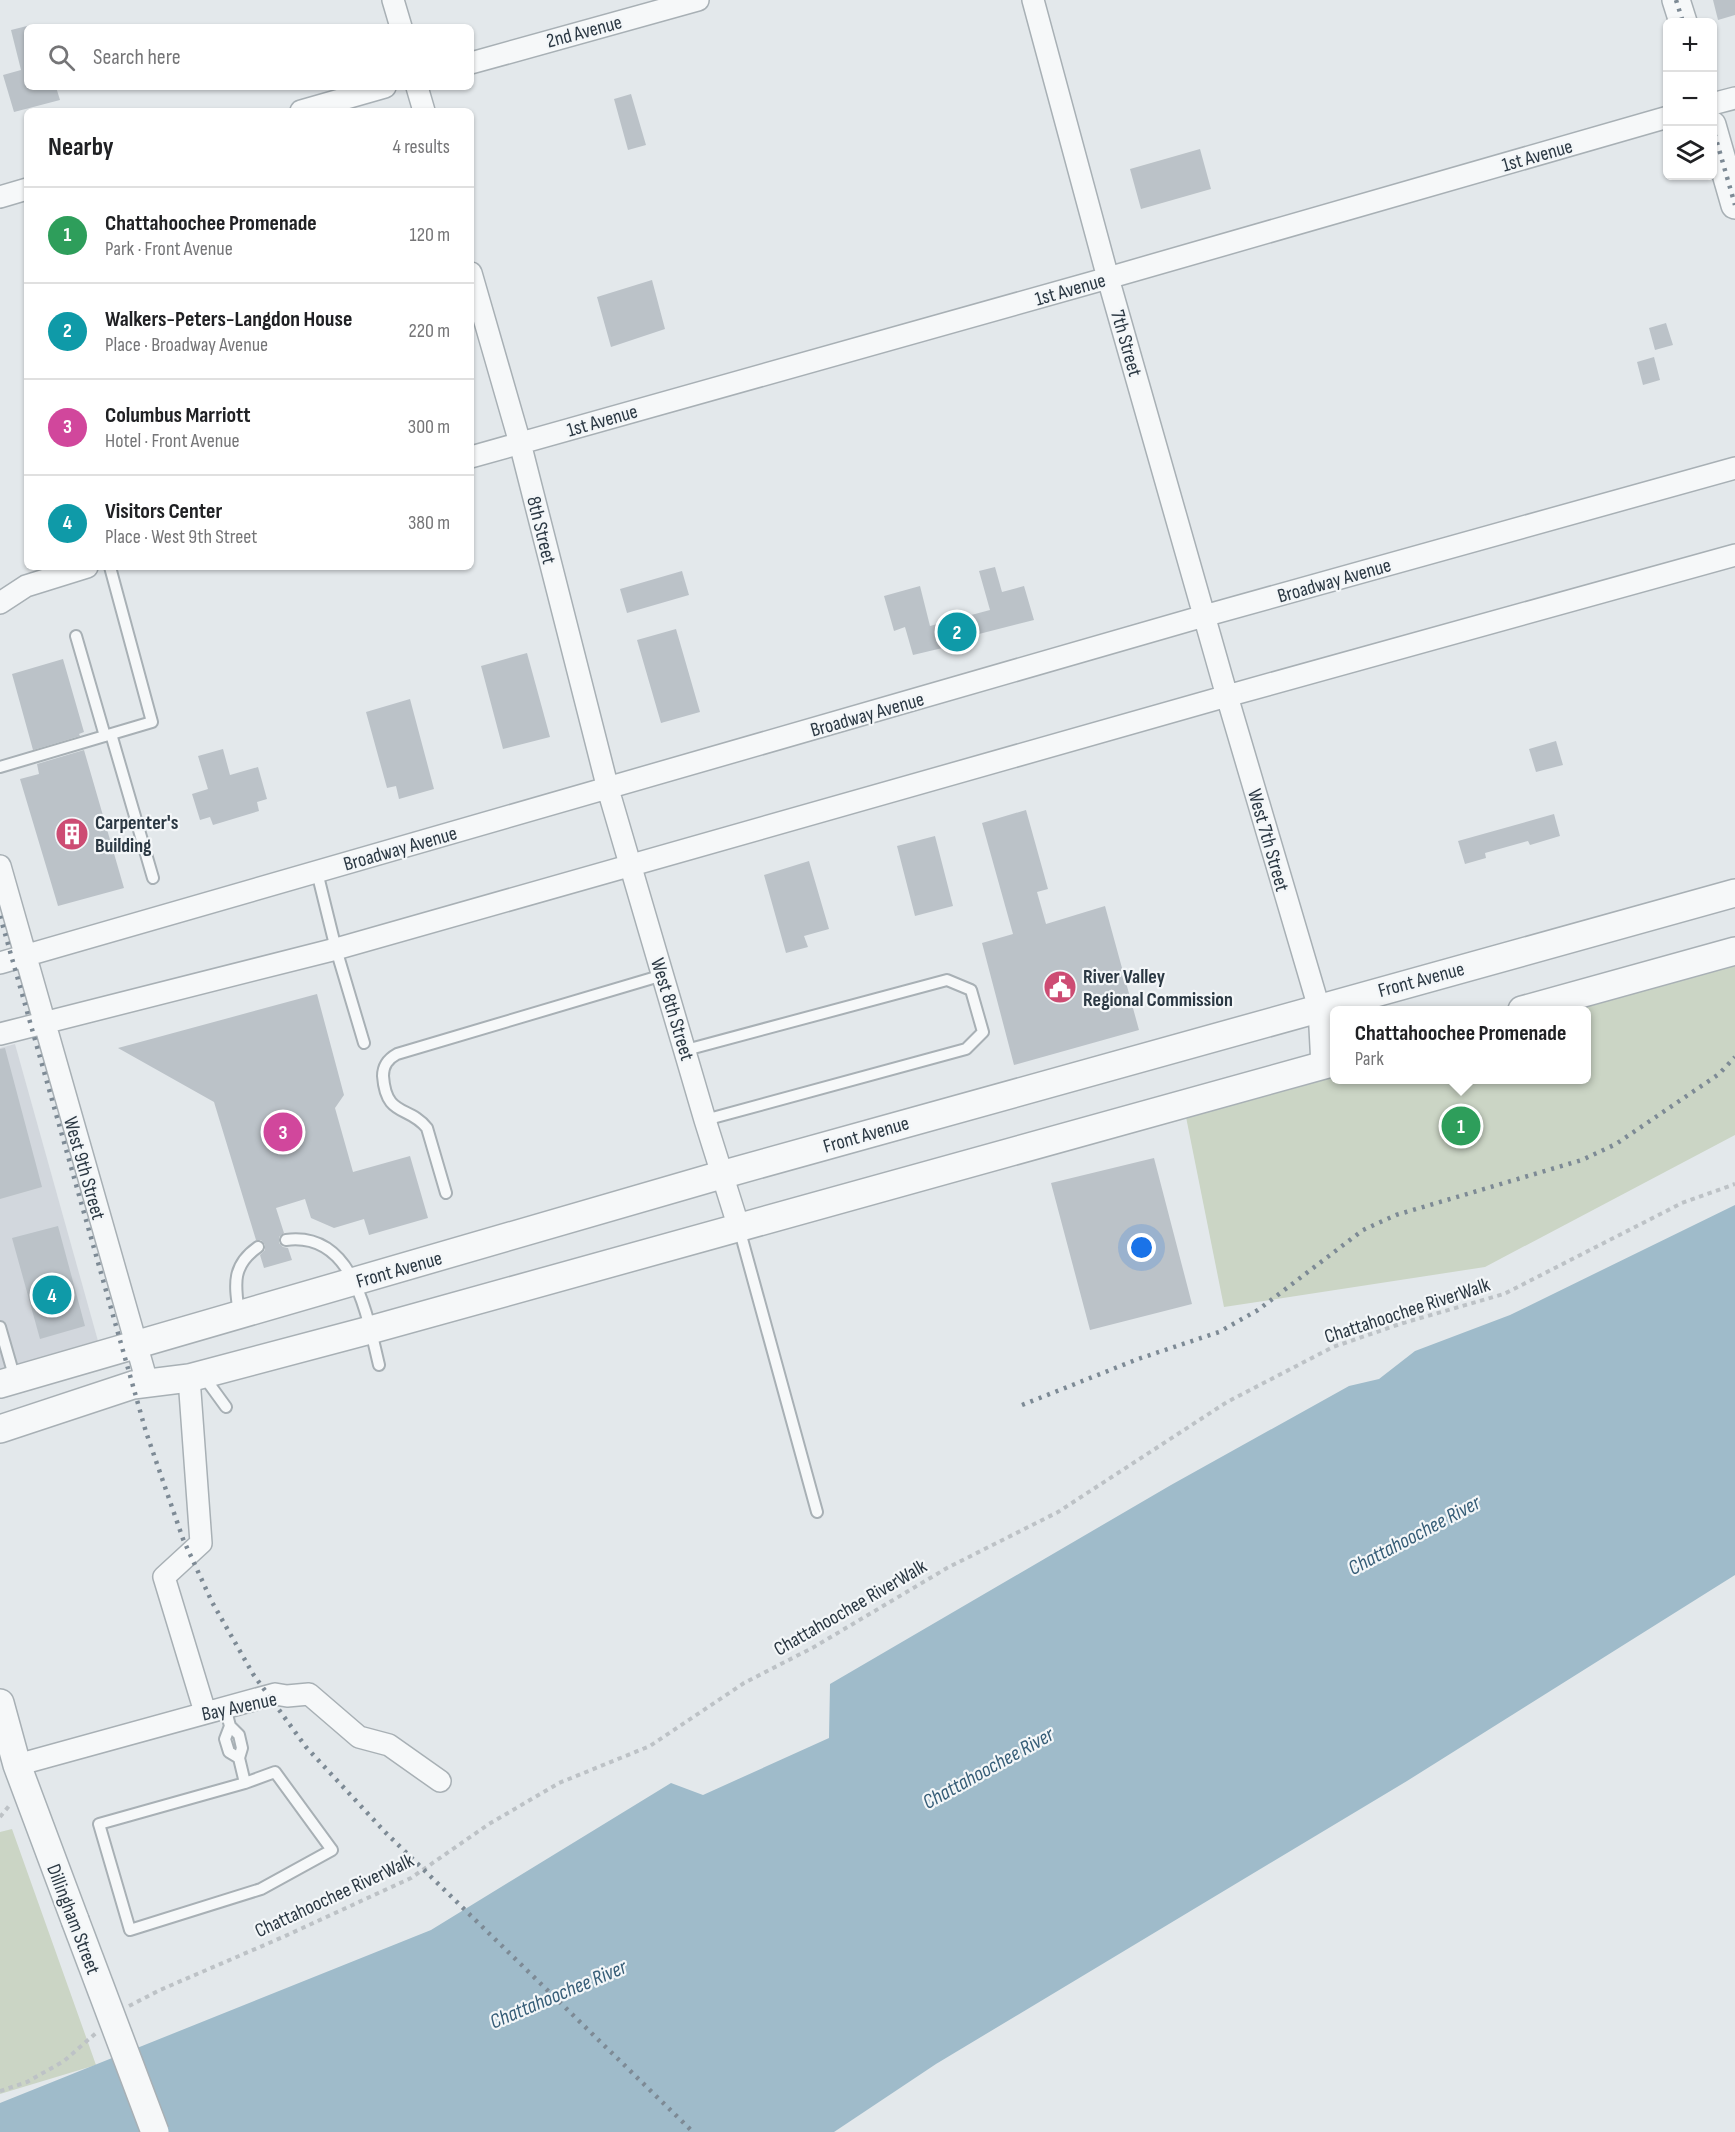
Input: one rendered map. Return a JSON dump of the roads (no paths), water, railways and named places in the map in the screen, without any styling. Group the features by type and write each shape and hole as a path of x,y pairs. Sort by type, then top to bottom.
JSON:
{"street":[{"path":"393,0 400,24"},
{"name":"2nd Avenue","path":"474,62 698,0"},
{"name":"7th Street","path":"1033,0 1108,278 1204,616"},
{"path":"1676,0 1682,18"},
{"path":"312,108 374,90"},
{"path":"418,90 423,108"},
{"path":"1717,103 1735,98"},
{"name":"1st Avenue","path":"474,456 1108,278 1663,118"},
{"path":"1713,126 1735,205"},
{"path":"0,197 24,190"},
{"name":"8th Street","path":"474,283 520,443 608,789"},
{"name":"Broadway Avenue","path":"0,963 1204,616 1735,468"},
{"path":"0,1034 336,949 1227,696 1735,555"},
{"path":"0,603 26,586 77,570"},
{"path":"0,584 26,586"},
{"name":"West 7th Street","path":"1204,616 1319,1008 1328,1064"},
{"name":"West 8th Street","path":"608,789 721,1175 739,1228"},
{"name":"West 9th Street","path":"0,866 147,1382"},
{"name":"Front Avenue","path":"8,1382 721,1175 1735,893"},
{"path":"1540,1006 1735,951"},
{"path":"0,1429 147,1382 195,1376 370,1330 1328,1064"},
{"path":"195,1376 201,1543 164,1577 220,1715"},
{"name":"Bay Avenue","path":"17,1765 220,1715 275,1694 287,1696 309,1694 359,1737 389,1745 440,1781"},
{"name":"Dillingham Street","path":"0,1703 17,1765 155,2132"}],"lane":[{"path":"0,767 152,722 111,570"},
{"path":"76,636 153,878"},
{"path":"317,872 336,949 364,1043"},
{"path":"446,1193 427,1128 422,1120 402,1112 391,1103 384,1085 383,1070 388,1058 397,1053 663,975"},
{"path":"686,1050 946,980 971,990 983,1032 966,1049 705,1120"},
{"path":"739,1228 817,1512"},
{"path":"286,1240 298,1238 318,1244 342,1262 355,1282 379,1365"},
{"path":"239,1315 235,1284 238,1268 248,1254 258,1247"},
{"path":"0,1327 8,1382"},
{"path":"195,1376 226,1407"},
{"path":"220,1715 229,1752 239,1758 245,1783"},
{"path":"275,1773 332,1850 261,1889 130,1929 99,1824 245,1783 275,1773"}],"water":[{"name":"Chattahoochee River","path":"1735,1205 1735,1575 1407,1781 936,2064 834,2132 0,2132 0,2103 431,1930 671,1783 703,1795 829,1738 830,1684 1171,1485 1349,1386 1379,1379 1415,1351 1510,1315"}],"railway":[{"path":"1676,0 1682,18"},
{"path":"1712,126 1735,205"},
{"path":"0,916 146,1432 183,1539 212,1602 253,1674 306,1747 385,1832 693,2132"},
{"path":"1022,1405 1138,1359 1219,1332 1258,1310 1363,1230 1396,1215 1582,1160 1616,1144 1719,1074 1735,1057"}],"place":[{"name":"Walkers-Peters-Langdon House","path":"957,632"},
{"name":"Carpenter's Building","path":"72,834"},
{"name":"River Valley Regional Commission","path":"1060,987"},
{"name":"Chattahoochee Promenade","path":"1461,1126"},
{"name":"Columbus Marriott","path":"283,1132"},
{"name":"Visitors Center","path":"52,1295"}]}
